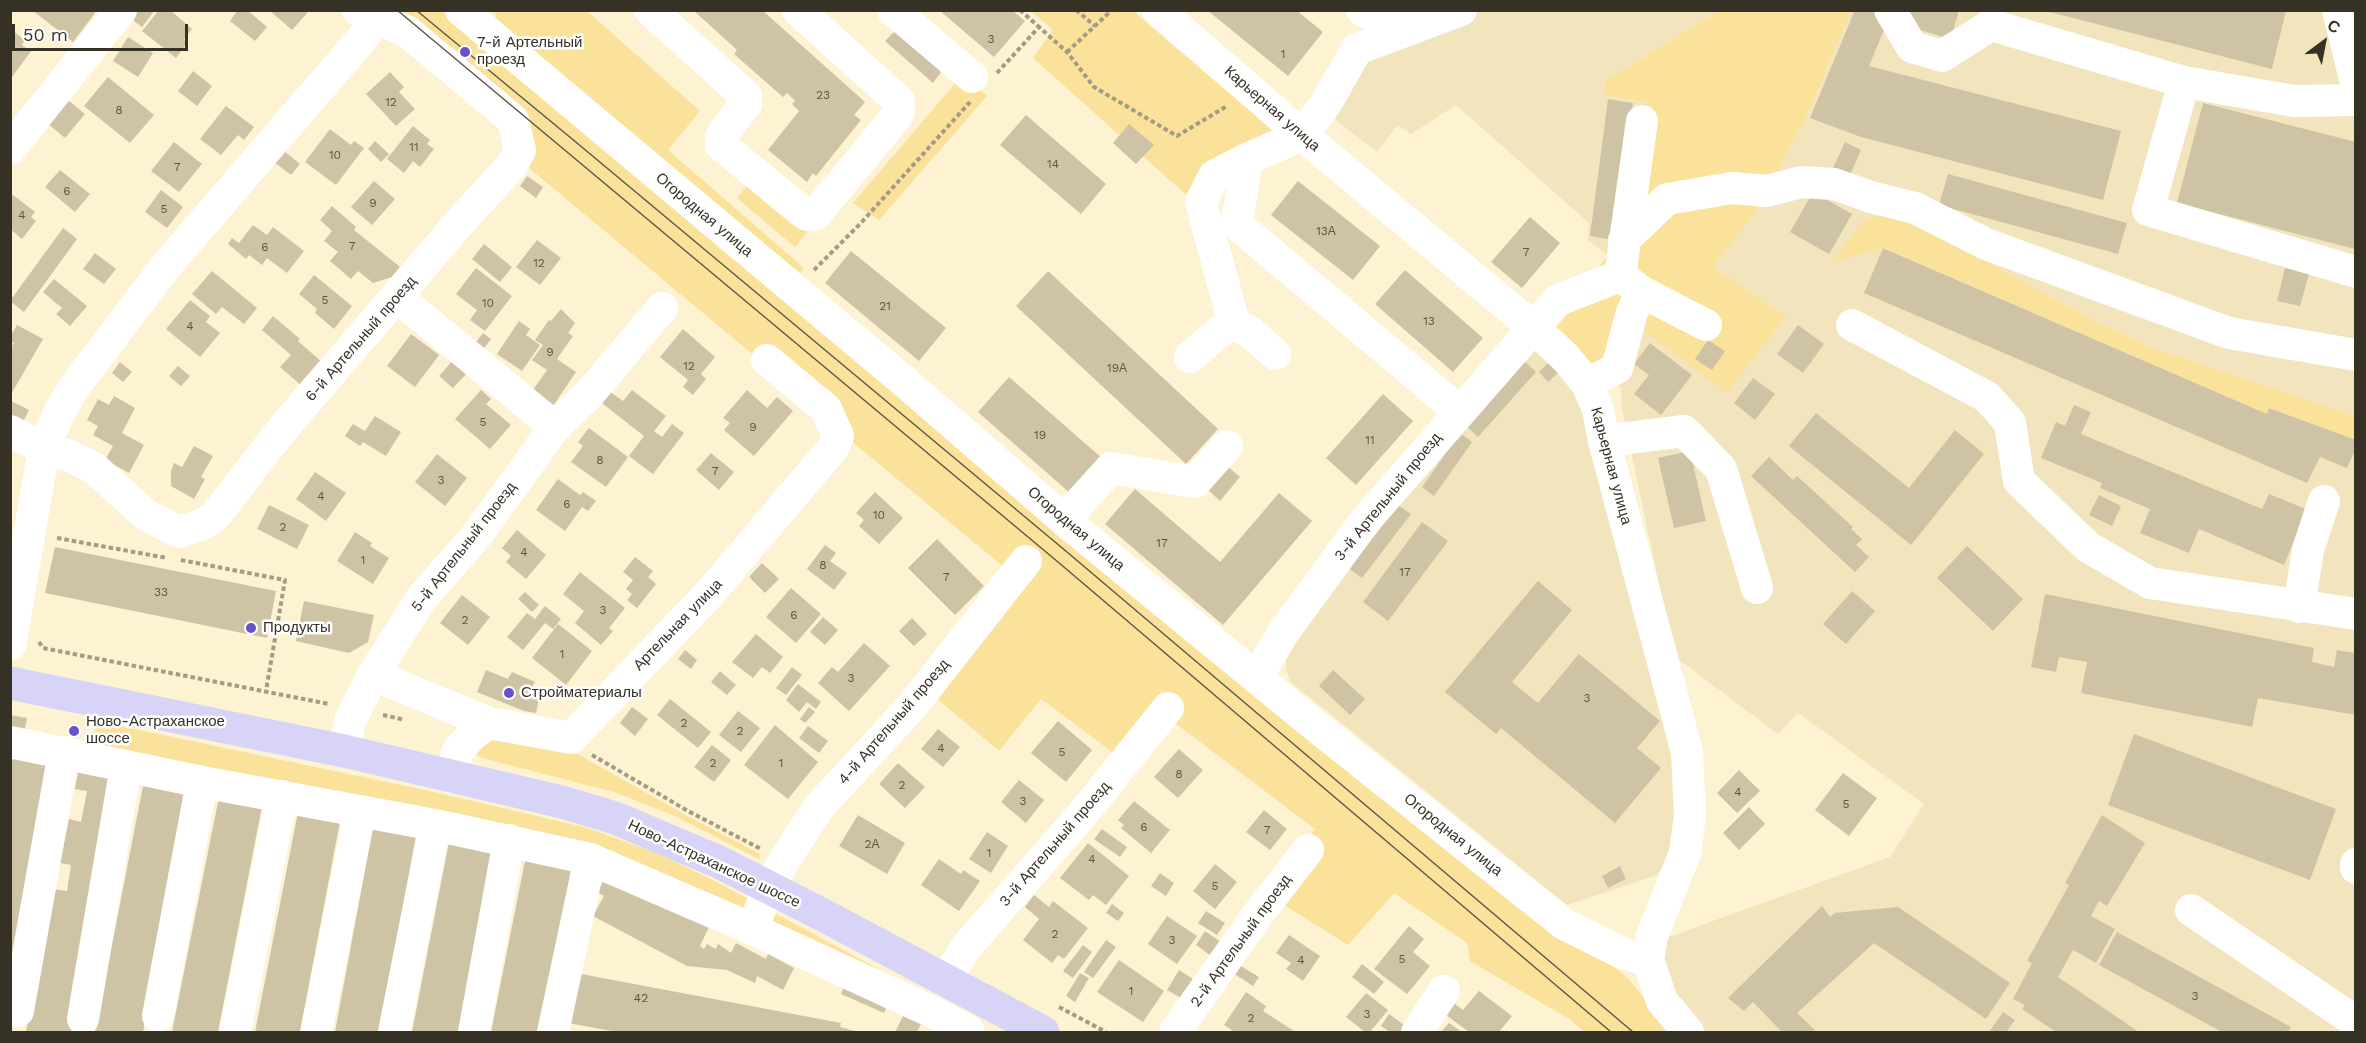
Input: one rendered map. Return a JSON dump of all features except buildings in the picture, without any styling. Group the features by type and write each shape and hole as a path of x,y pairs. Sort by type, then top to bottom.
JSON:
{"main road":[{"name":"Ново-Астраханское шоссе","path":"10,683 344,751 562,802 615,818 719,862 1043,1032"}],"street":[{"path":"10,149 121,10"},
{"path":"650,10 746,96 746,104 721,137 721,145 800,210 807,214 816,214 895,118 899,111 899,101 798,10"},
{"path":"893,10 981,83"},
{"name":"Карьерная улица","path":"1158,10 1302,135 1534,328 1566,358 1587,384 1598,410 1604,441 1687,752 1690,816 1685,853 1652,936 1648,960"},
{"path":"1362,10 1375,16 1397,10"},
{"path":"1275,354 1251,333 1234,323 1201,202 1215,176 1302,135 1325,105 1357,49 1461,10"},
{"path":"1890,10 1912,47 1942,56 1991,18 2184,82 2294,101 2355,100"},
{"path":"2338,10 2355,83"},
{"name":"Огородная улица","path":"464,11 906,383 1064,520 1564,924 1622,953 1648,960"},
{"path":"24,642 44,449 58,415 74,387 157,278 366,33 368,13"},
{"name":"6-й Артельный проезд","path":"44,449 68,455 94,468 146,515 179,532 201,525 215,516 285,426 460,222 512,165 520,150 513,120 408,32 368,13"},
{"path":"2184,82 2148,210 2355,272"},
{"path":"1587,384 1617,368 1632,312 1631,284 1624,240 1642,121"},
{"path":"1247,159 1238,215 1240,227 1459,411"},
{"path":"1624,240 1667,199 1732,188 1767,190 1801,182 1834,184 1915,208 1986,244 2229,333 2355,355"},
{"path":"1631,284 1706,325"},
{"name":"3-й Артельный проезд","path":"1257,677 1283,633 1365,521 1558,300 1631,284"},
{"path":"399,295 407,305 555,428"},
{"name":"5-й Артельный проезд","path":"344,751 350,721 373,675 421,599 477,535 555,428 590,393 662,308"},
{"path":"1190,357 1220,331 1234,323"},
{"path":"1852,325 1987,397 2010,423 2019,481 2088,547 2150,583 2355,614"},
{"name":"Артельная улица","path":"489,723 571,738 709,594 833,448 838,436 826,409 767,360"},
{"path":"10,431 44,449"},
{"path":"1604,441 1684,431 1721,469 1757,588"},
{"path":"1064,520 1111,468 1195,482 1227,446"},
{"path":"2299,607 2308,550 2324,501"},
{"name":"4-й Артельный проезд","path":"752,929 770,888 818,808 912,706 1026,561"},
{"path":"373,675 489,723"},
{"name":"3-й Артельный проезд","path":"945,981 967,946 1081,816 1168,708"},
{"path":"451,777 458,750 472,735 489,723"},
{"path":"10,742 202,782 435,825 590,859 752,929 934,1024 969,1032"},
{"path":"18,1011 64,752"},
{"path":"82,1019 126,766"},
{"path":"158,1016 202,782"},
{"path":"236,1027 282,796"},
{"path":"317,1028 360,812"},
{"path":"394,1032 435,825"},
{"path":"474,1032 509,840"},
{"name":"2-й Артельный проезд","path":"1175,1032 1256,917 1308,850"},
{"path":"553,1032 590,859"},
{"path":"2191,910 2355,1022"},
{"path":"1648,960 1662,1001 1688,1032"},
{"path":"1418,1032 1444,991"}],"path":[{"path":"1020,10 1067,52 1094,87 1177,136 1251,91"},
{"path":"1076,10 1095,26"},
{"path":"1067,52 1112,10"},
{"path":"860,224 981,83 1039,27"},
{"path":"47,536 285,580 266,691"},
{"path":"24,642 43,648 356,709"}],"shaded area":[{"path":"389,11 442,11 1061,525 1628,978 1672,1032 1585,1032 1569,1019 1470,961 1467,943 1394,893 1348,945 1267,894 1315,829 1175,723 1119,757 1041,699 999,751 934,696 1005,568 845,436 763,363 529,168 516,168 525,146"},
{"path":"494,11 587,11 700,111 668,150 804,268 797,277 497,20"},
{"path":"1031,11 1133,11 1283,139 1193,201 1033,58 1053,30"},
{"path":"1425,11 1719,11 1605,81 1604,95 1648,103 1637,255 1608,255 1588,241 1589,223 1456,105 1411,134 1398,125 1377,152 1328,114 1361,34"},
{"path":"1719,11 1851,11 1807,116 1755,213 1713,267 1786,316 1727,393 1640,328 1621,388 1551,330 1608,255 1637,255 1648,103 1604,95 1605,81"},
{"path":"1851,11 2355,11 2355,416 2151,347 2093,320 1896,213 1834,261 1883,248 2267,414 2269,408 2355,440 2355,1032 1704,1032 1682,1007 1671,985 1665,960 1666,938 1890,857 1924,804 1798,713 1778,734 1674,656 1622,408 1621,388 1639,328 1786,316 1713,267 1755,213 1807,116"},
{"path":"963,74 987,96 879,220 853,203"},
{"path":"751,181 809,229 795,247 737,198"},
{"path":"1896,212 2093,320 2151,347 2355,416 2355,440 2270,408 2267,414 1884,248 1832,262 1863,221"},
{"path":"1543,345 1579,384 1682,790 1672,854 1657,875 1567,905 1291,682 1286,669 1287,652 1338,569 1525,346"},
{"path":"96,721 434,792 588,828 658,854 713,880 897,979 586,851 92,752"},
{"path":"485,737 553,740 689,817 760,854 759,859 675,816 614,792 482,758 475,753"}],"tram line":[{"path":"397,10 1058,562 1611,1032"},
{"path":"416,10 1067,552 1633,1032"}],"place":[{"name":"7-й Артельный проезд","path":"465,52"},
{"name":"Продукты","path":"251,628"},
{"name":"Стройматериалы","path":"509,693"},
{"name":"Ново-Астраханское шоссе","path":"74,731"}]}
